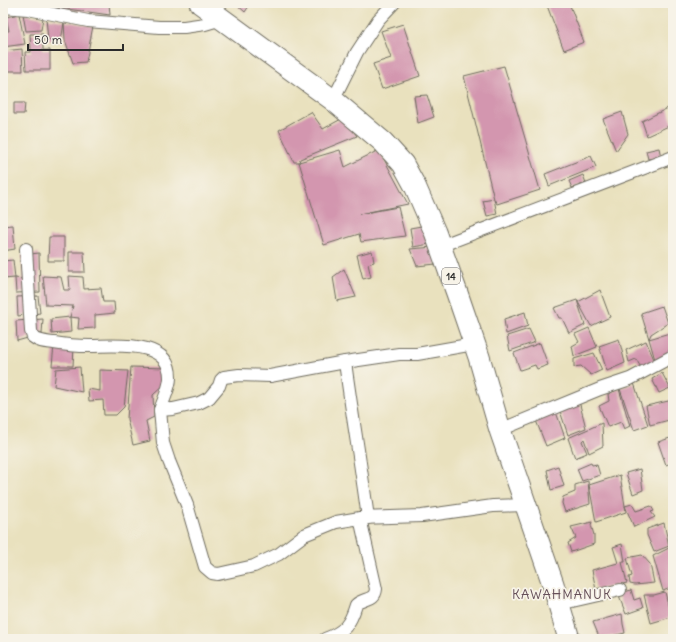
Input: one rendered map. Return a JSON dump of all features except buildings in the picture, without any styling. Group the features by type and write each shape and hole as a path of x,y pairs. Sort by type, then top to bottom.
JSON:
{"highway":[{"name":"14","path":"200,3 333,100 383,142 403,164 415,186 440,246 474,344 500,430 559,604 569,639"}],"street":[{"path":"333,100 357,52 378,20 394,3"},
{"path":"3,7 28,9 88,21 159,27 184,27 205,24 222,19"},
{"path":"440,246 673,157"},
{"path":"26,249 31,331 33,337 40,341 57,344 88,346 132,345 148,349 165,358 168,365 170,379 160,410 163,443 187,505 205,567 212,573 218,574 254,566 279,554 304,535 336,522 364,518 422,516 493,506 526,505"},
{"path":"160,410 173,410 199,403 209,398 224,377 239,375 270,376 345,362 399,354 417,354 474,344"},
{"path":"500,430 600,389 630,379 673,356"},
{"path":"325,639 343,635 356,605 373,597 376,593 364,518 356,437 349,402 345,362"},
{"path":"559,604 620,590"}],"district":[{"name":"KAWAHMANUK","path":"562,594"}]}
